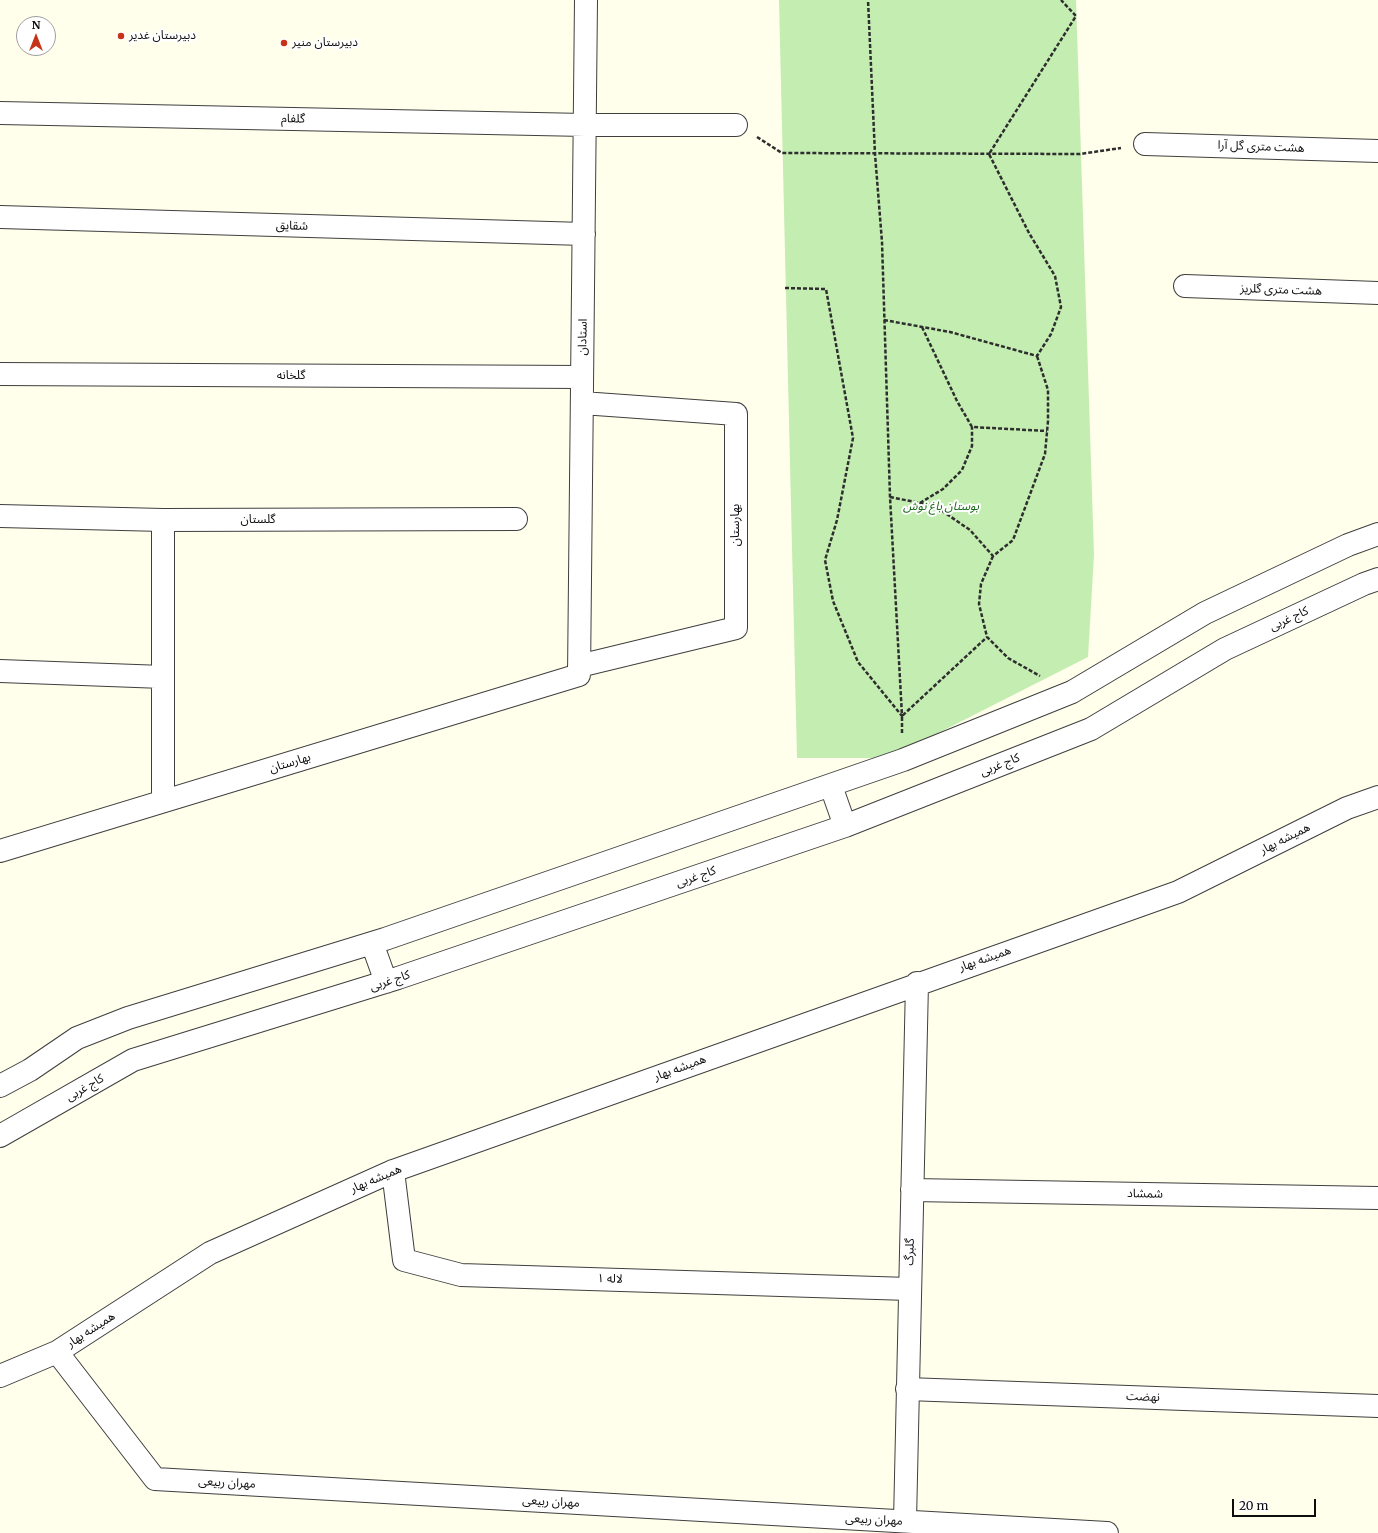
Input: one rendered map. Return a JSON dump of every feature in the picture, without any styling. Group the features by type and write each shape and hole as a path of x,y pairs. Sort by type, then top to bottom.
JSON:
{"street":[{"name":"استادان","path":"579,670 586,0"},
{"name":"گلفام","path":"0,113 585,125 736,125"},
{"name":"هشت متری گل آرا","path":"1145,144 1378,150"},
{"name":"شقایق","path":"0,217 584,234"},
{"name":"هشت متری گلریز","path":"1185,286 1378,293"},
{"name":"گلخانه","path":"0,374 582,378"},
{"name":"بهارستان","path":"0,851 579,670 736,628 736,414 582,403"},
{"name":"گلستان","path":"0,516 163,520 516,519"},
{"path":"163,520 163,801"},
{"path":"0,1086 30,1070 77,1038 128,1018 372,943 831,786 902,760 1072,692 1205,613 1348,545 1378,534"},
{"name":"کاج غربی","path":"0,1136 133,1060 386,982 845,826 1091,729 1225,650 1364,584 1378,580"},
{"path":"0,671 163,677"},
{"path":"831,786 845,826"},
{"name":"همیشه بهار","path":"0,1376 57,1352 210,1253 393,1171 1178,892 1347,808 1378,797"},
{"path":"372,943 386,982"},
{"name":"گلبرگ","path":"905,1521 917,984"},
{"name":"لاله ۱","path":"393,1171 404,1260 461,1275 909,1289"},
{"name":"شمشاد","path":"912,1190 1378,1198"},
{"name":"مهران ربیعی","path":"57,1352 155,1479 1106,1533"},
{"name":"نهضت","path":"907,1389 1378,1406"}],"path":[{"path":"868,0 874,154 882,242 890,497 902,716"},
{"path":"988,154 1076,16 1061,0"},
{"path":"782,153 1080,154 1145,144"},
{"path":"988,154 1029,233 1055,276 1062,308 1051,334 1037,356"},
{"path":"785,288 826,289 853,438 837,520 825,560 833,601 858,662 902,716"},
{"path":"884,320 1000,344 1037,356"},
{"path":"920,503 943,489 962,470 972,446 972,427 957,401 922,327"},
{"path":"1037,356 1048,390 1045,454 1013,540 993,556 981,584 979,604 987,637 1008,658 1029,671 1045,678"},
{"path":"972,427 1047,431"},
{"path":"890,497 935,506 970,530 993,556"},
{"path":"902,716 987,637"}],"green space":[{"name":"بوستان باغ نوش","path":"779,0 1076,0 1094,555 1088,657 889,758 797,758"}],"place":[{"name":"دبیرستان غدیر","path":"121,36"},
{"name":"دبیرستان منیر","path":"284,43"}]}
